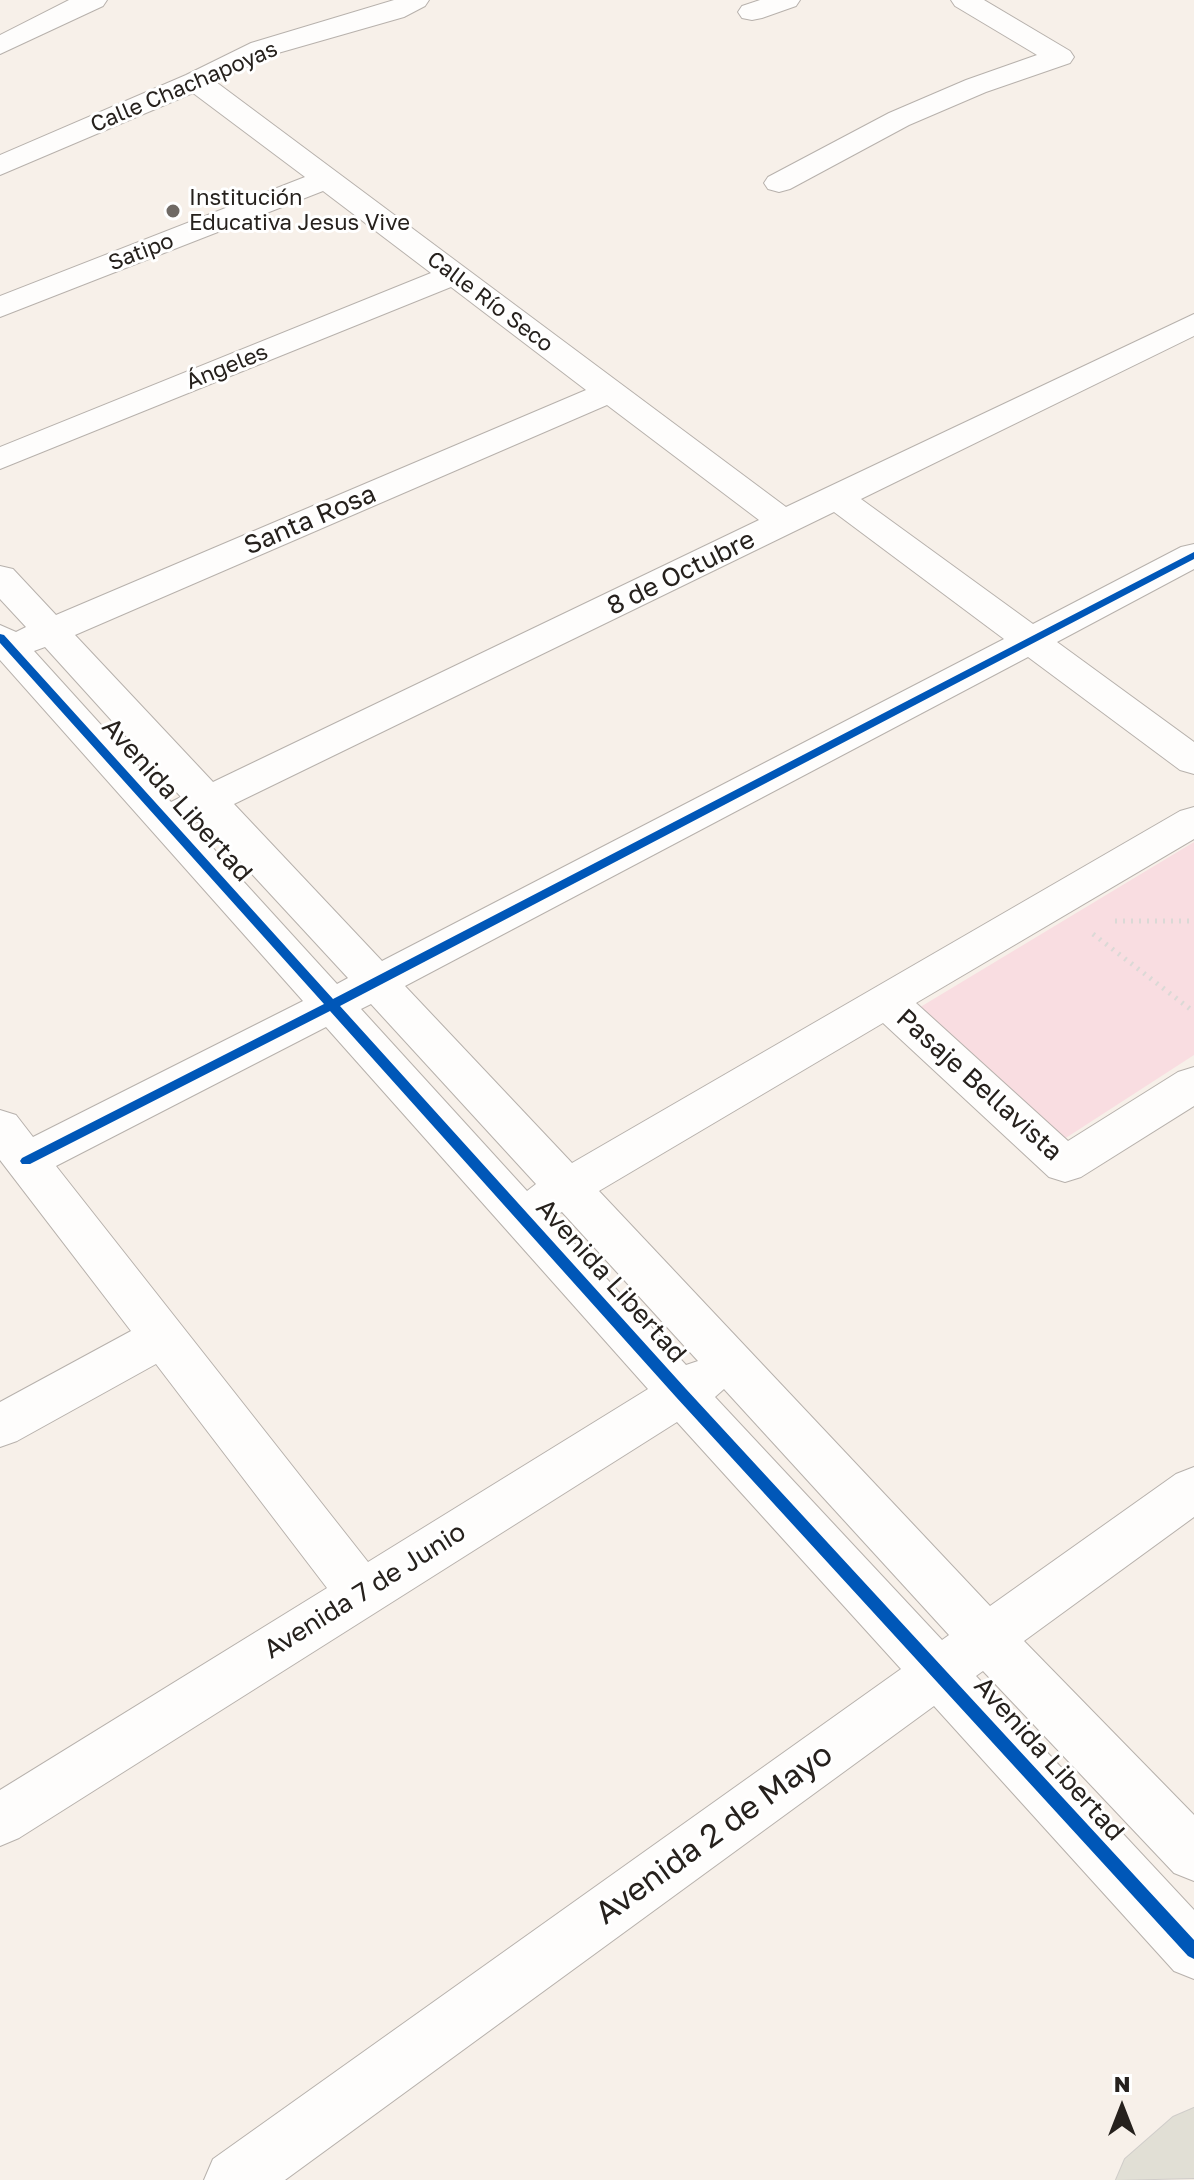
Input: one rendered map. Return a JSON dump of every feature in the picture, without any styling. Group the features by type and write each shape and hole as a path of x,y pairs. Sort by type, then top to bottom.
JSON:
{"main road":[{"path":"1146,2180 1194,2138"}],"street":[{"path":"0,46 61,13 93,0"},
{"name":"Calle Chachapoyas","path":"0,166 196,81 261,49 394,11 415,0"},
{"path":"752,12 786,0"},
{"path":"779,183 899,119 976,86 1060,57 965,0"},
{"name":"Calle Río Seco","path":"196,81 785,523"},
{"name":"Satipo","path":"0,307 327,179"},
{"name":"Ángeles","path":"0,459 453,275"},
{"name":"8 de Octubre","path":"167,821 1194,324"},
{"name":"Santa Rosa","path":"21,639 609,392"},
{"path":"837,498 1194,761"},
{"path":"362,1594 13,1144 377,982 1194,555"},
{"name":"Avenida Libertad","path":"0,577 21,639 167,821 681,1393 1194,1951"},
{"name":"Avenida Libertad","path":"21,639 209,800 986,1638 1194,1854"},
{"path":"521,1215 1194,821"},
{"name":"Pasaje Bellavista","path":"886,1001 1065,1165 1194,1084"},
{"path":"0,1426 164,1336"},
{"name":"Avenida 7 de Junio","path":"0,1820 731,1363"},
{"name":"Avenida 2 de Mayo","path":"234,2180 1194,1489"}],"path":[{"path":"1106,921 1194,921"},
{"path":"1088,930 1194,1012"}],"shaded area":[{"path":"1194,842 1194,1055 1058,1143 917,1009"}],"cycle path":[{"path":"26,1161 377,982 1194,555"},
{"path":"0,637 681,1393 1194,1951"}],"place":[{"name":"Institución Educativa Jesus Vive","path":"173,211"}]}
